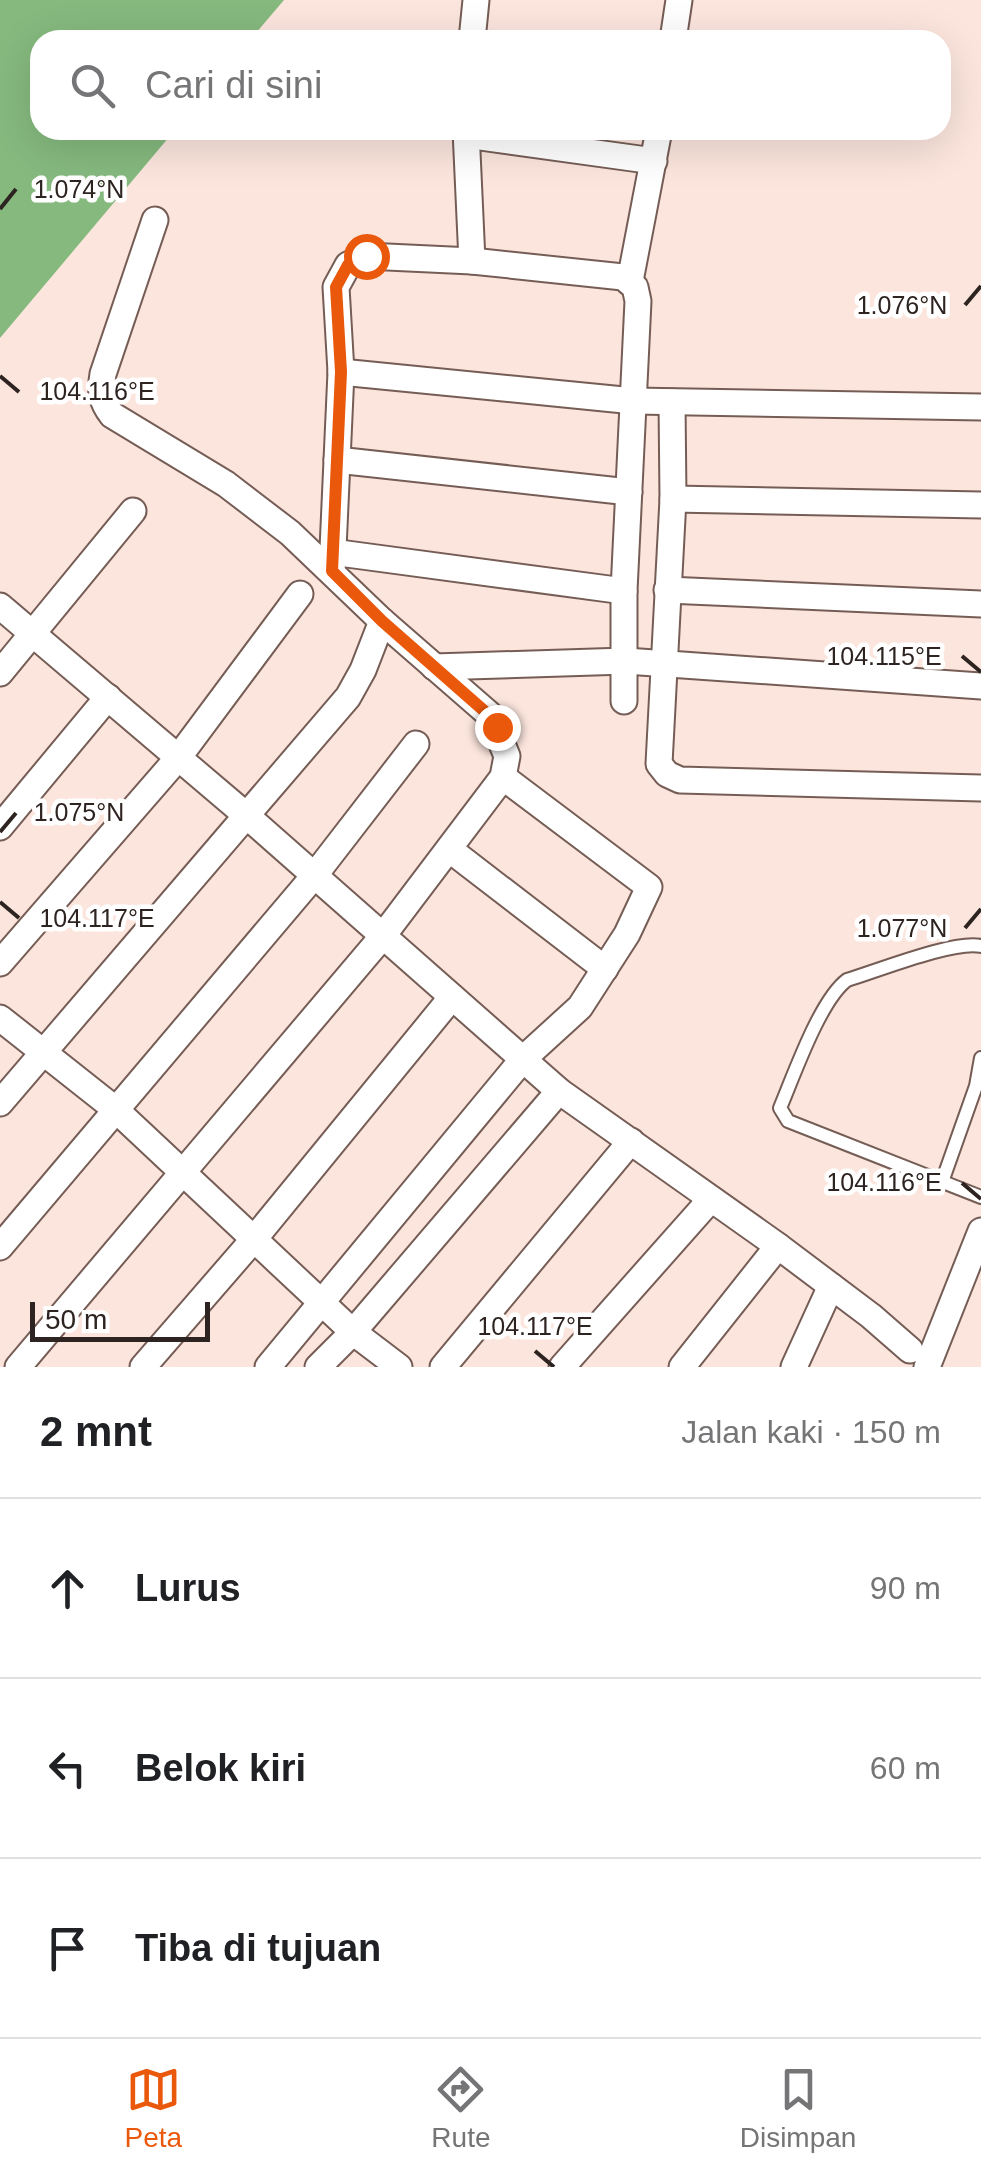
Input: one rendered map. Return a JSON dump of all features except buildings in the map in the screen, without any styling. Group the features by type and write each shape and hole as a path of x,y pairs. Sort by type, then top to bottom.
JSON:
{"street":[{"path":"473,30 476,0"},
{"path":"674,30 679,0"},
{"path":"466,140 472,261"},
{"path":"518,140 654,161"},
{"path":"630,281 657,140"},
{"path":"18,1367 382,937 503,777 507,756 494,721 382,621 332,562 258,508 112,415 105,406 101,396 104,374 156,220"},
{"path":"332,562 341,372 336,287 348,265 366,256 472,261 611,274 630,281 638,293 624,592 624,701"},
{"path":"341,372 634,401 981,407"},
{"path":"672,402 673,499 659,764 672,778 680,780 981,788"},
{"path":"337,460 629,492"},
{"path":"673,499 981,505"},
{"path":"0,673 134,511"},
{"path":"332,562 624,592"},
{"path":"667,590 981,604"},
{"path":"0,963 178,758 300,594"},
{"path":"0,606 247,816 559,1091 831,1286 909,1361 939,1337 981,1231"},
{"path":"0,1103 348,697 382,621"},
{"path":"434,668 626,661 981,686"},
{"path":"0,826 108,697"},
{"path":"0,1246 314,876 416,744"},
{"path":"268,1367 523,1060 580,1006 632,926 649,888 503,777"},
{"path":"448,849 605,969"},
{"path":"143,1367 254,1239 452,997"},
{"path":"0,1018 116,1109 322,1303 399,1367"},
{"path":"318,1367 354,1332 559,1091"},
{"path":"444,1367 630,1141"},
{"path":"562,1367 710,1199"},
{"path":"682,1367 778,1246"},
{"path":"794,1367 831,1286"}],"lane":[{"path":"981,946 942,950 840,985 827,1003 780,1108 788,1121 981,1197"},
{"path":"942,1182 976,1086 981,1058"}],"green space":[{"path":"0,0 284,0 258,30 30,30 30,140 167,140 0,338"}],"route":[{"path":"366,256 348,265 336,287 341,372 332,571 382,621 490,716 497,727"}]}
